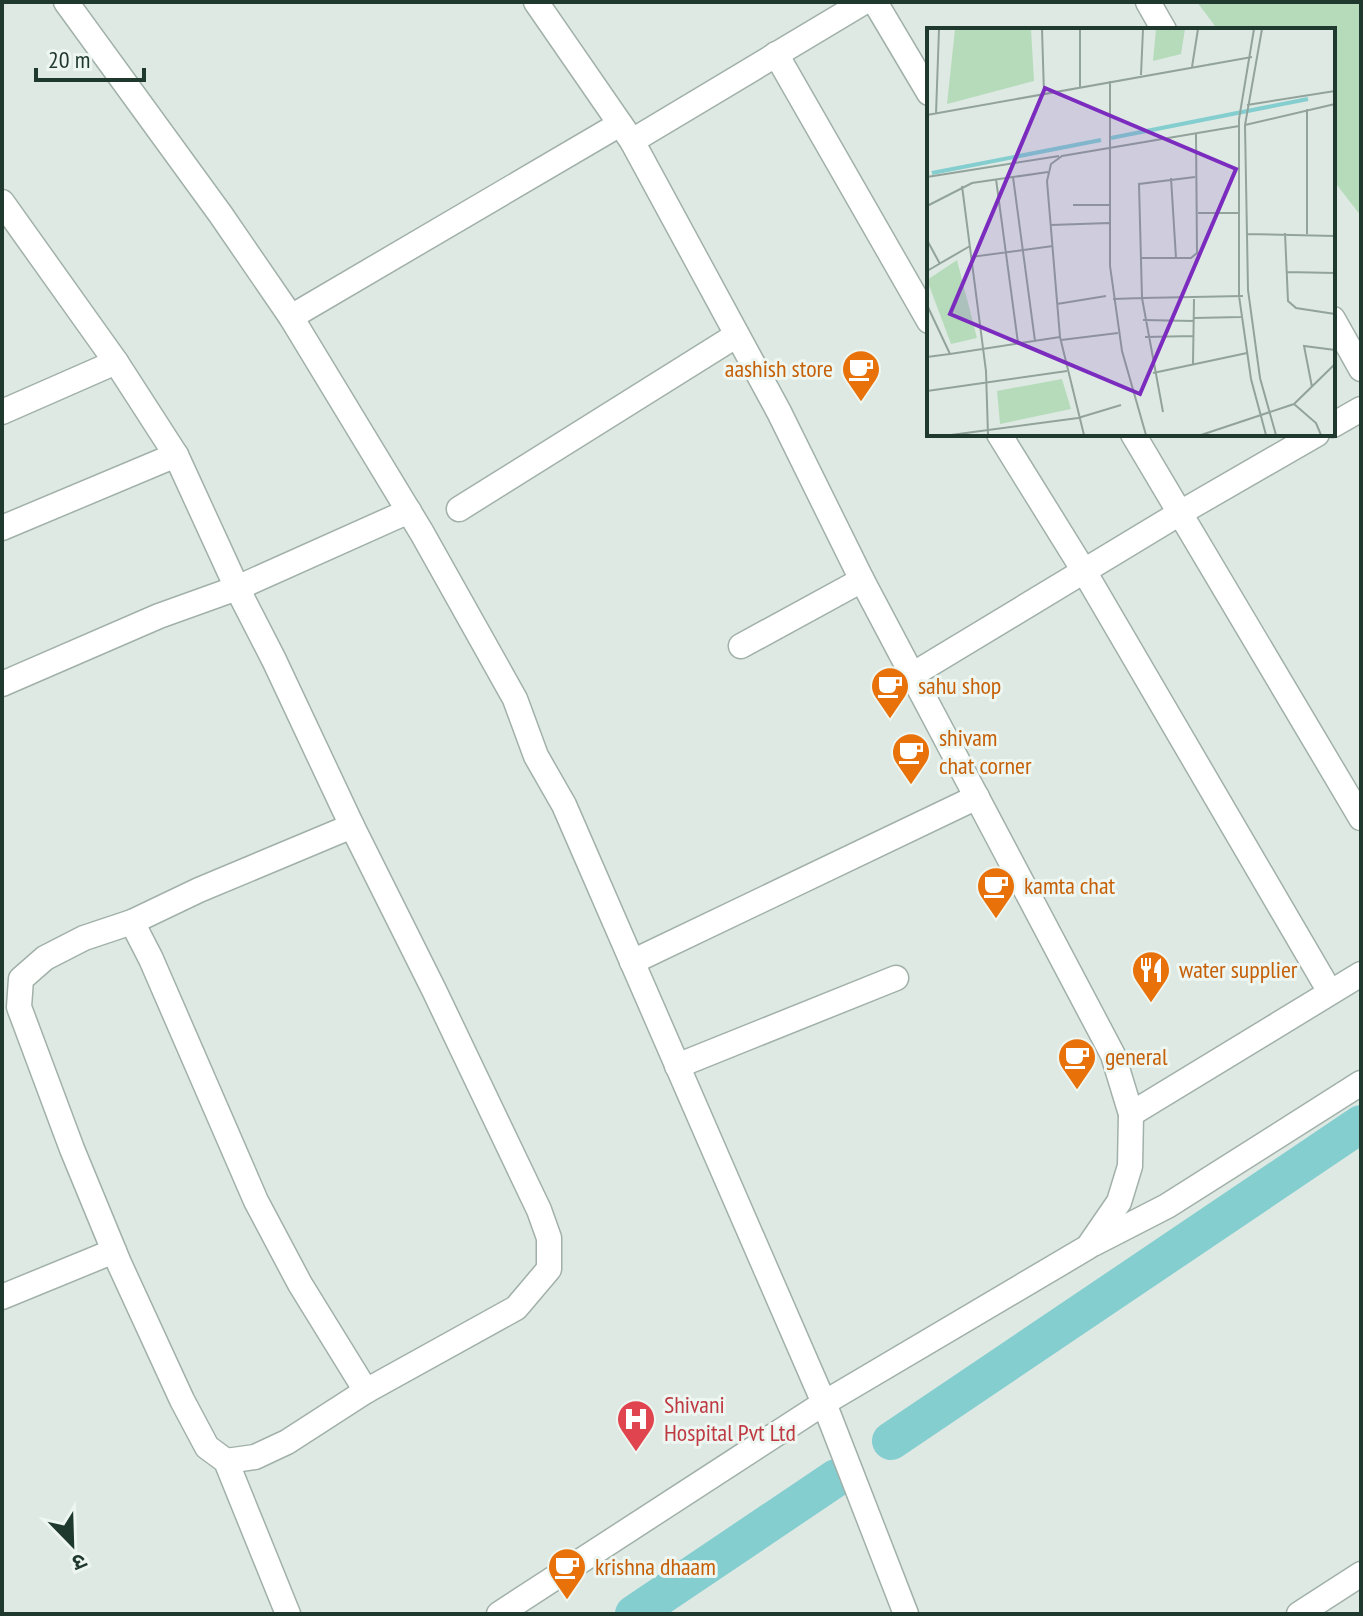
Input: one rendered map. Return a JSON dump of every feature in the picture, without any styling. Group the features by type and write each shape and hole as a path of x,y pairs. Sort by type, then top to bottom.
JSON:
{"street":[{"path":"66,2 291,317 409,511 515,699 536,756 564,805 824,1403 906,1614"},
{"path":"536,2 626,133 737,335 779,412 862,580 1113,1055 1131,1114 1130,1166 1119,1202 1088,1247"},
{"path":"291,317 776,54 864,2"},
{"path":"875,2 927,90"},
{"path":"1148,2 1163,28"},
{"path":"776,54 927,318"},
{"path":"2,202 116,362 176,455 237,588 448,1018 539,1210 549,1238 549,1269 516,1308 366,1391 287,1442 255,1457 226,1461"},
{"path":"1335,323 1361,369"},
{"path":"459,509 737,335"},
{"path":"2,412 116,362"},
{"path":"1335,424 1361,409"},
{"path":"1000,436 1084,571 1330,992"},
{"path":"1134,436 1361,818"},
{"path":"912,675 1314,436"},
{"path":"2,528 176,455"},
{"path":"2,684 159,616 237,588 409,511"},
{"path":"741,646 862,580"},
{"path":"632,962 977,797"},
{"path":"288,1614 226,1461 207,1447 182,1400 114,1251 19,1007 21,979 45,958 84,938 132,922 199,890 352,826"},
{"path":"132,922 256,1201 300,1284 366,1391"},
{"path":"1131,1114 1361,974"},
{"path":"677,1066 896,978"},
{"path":"499,1614 824,1403 1088,1247 1167,1206 1361,1083"},
{"path":"2,1297 114,1251"},
{"path":"1299,1614 1360,1577"}],"green space":[{"path":"1197,2 1361,2 1361,216 1335,183 1335,28 1216,28"}],"waterway":[{"path":"891,1441 1361,1124"},
{"path":"634,1614 836,1478"}],"place":[{"name":"aashish store","path":"861,403"},
{"name":"sahu shop","path":"890,720"},
{"name":"shivam chat corner","path":"911,786"},
{"name":"kamta chat","path":"996,920"},
{"name":"water supplier","path":"1151,1004"},
{"name":"general","path":"1077,1091"},
{"name":"Shivani Hospital Pvt Ltd","path":"636,1453"},
{"name":"krishna dhaam","path":"567,1601"}]}
